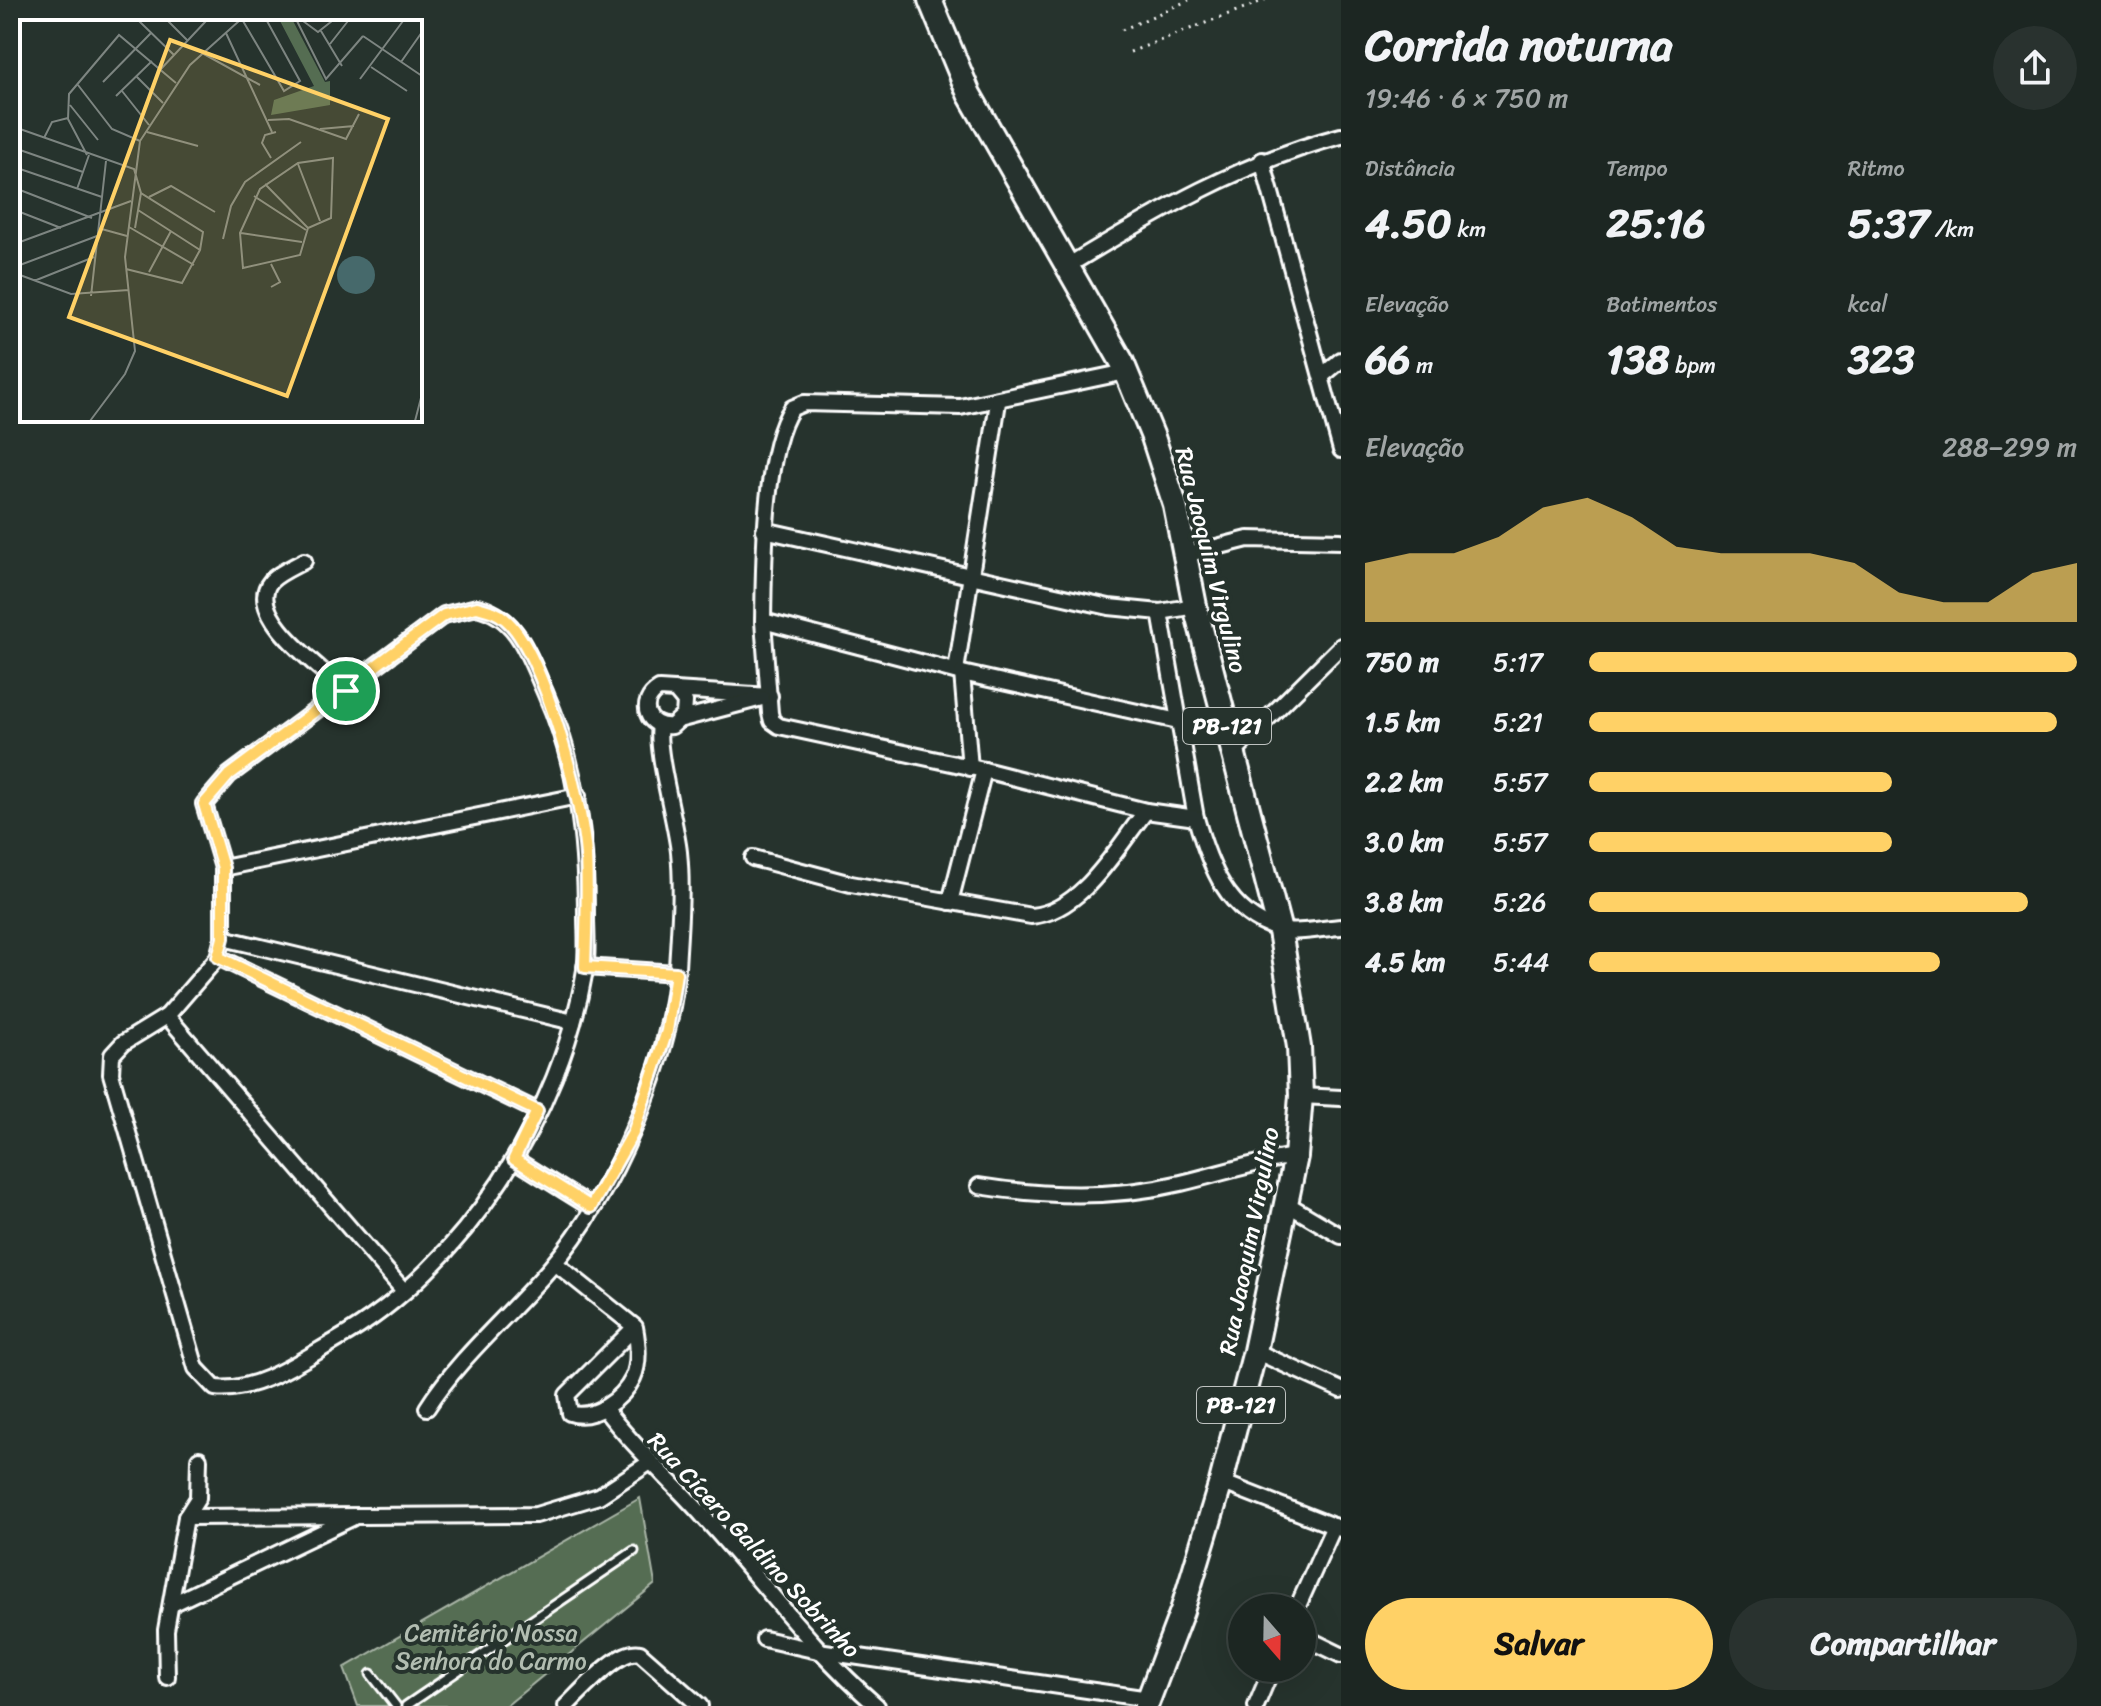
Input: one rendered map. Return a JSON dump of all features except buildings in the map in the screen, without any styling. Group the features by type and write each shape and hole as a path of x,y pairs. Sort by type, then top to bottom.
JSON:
{"main road":[{"name":"PB-121","path":"930,0 969,94 1025,195 1073,272 1124,367"},
{"name":"Rua Jaoquim Virgulino","path":"1124,367 1153,437 1175,505 1195,606 1280,931 1299,1047 1301,1096 1296,1156 1255,1351 1221,1482 1182,1611 1148,1702"}],"street":[{"path":"1073,272 1149,216 1262,160 1341,136"},
{"path":"1262,160 1341,450"},
{"path":"1323,375 1341,360"},
{"path":"1124,367 998,402 930,409 798,404 786,417 779,438 764,530 763,621 772,721 779,726 977,769 1146,811 1196,818"},
{"path":"950,902 977,769 959,672 970,574 998,402"},
{"path":"764,530 1109,607 1160,612 1195,606"},
{"path":"1185,555 1248,539 1341,541"},
{"path":"304,561 272,581 265,593 264,607 274,624 346,691"},
{"path":"477,607 493,611 513,627 523,643 553,712 578,796 586,856 585,967 558,1074 514,1159 459,1236 404,1291 353,1330 259,1380 222,1389 201,1377 111,1074 115,1050 167,1016 218,957 223,938 223,868 205,814 208,796 229,775 346,691 444,615 477,607"},
{"path":"1160,612 1196,818 1208,860 1237,907 1280,931 1341,927"},
{"path":"763,621 959,672 1178,721"},
{"path":"1234,752 1341,646"},
{"path":"427,1408 445,1380 555,1263 591,1207 633,1133 667,1031 676,973 679,855 660,726 648,715 648,700 659,689 770,696"},
{"path":"675,690 685,702 682,719"},
{"path":"660,726 672,726 682,719 770,696"},
{"path":"223,868 578,796"},
{"path":"753,858 851,884 1031,916 1057,910 1100,869 1146,811"},
{"path":"223,938 573,1022"},
{"path":"218,957 537,1111"},
{"path":"585,967 676,973"},
{"path":"167,1016 404,1291"},
{"path":"1301,1096 1341,1098"},
{"path":"979,1186 1035,1195 1096,1194 1182,1183 1233,1167 1296,1156"},
{"path":"514,1159 591,1207"},
{"path":"1287,1204 1341,1236"},
{"path":"555,1263 635,1327 638,1358 634,1376 623,1392 604,1408 585,1415 572,1414 566,1402 567,1395 635,1327"},
{"path":"1255,1351 1341,1390"},
{"name":"Rua Cícero Galdino Sobrinho","path":"604,1408 649,1463 703,1515 818,1651 877,1706"},
{"path":"167,1677 166,1630 186,1517 198,1498 199,1459"},
{"path":"186,1517 536,1515 599,1496 649,1463"},
{"path":"1221,1482 1337,1527 1304,1594"},
{"path":"172,1604 355,1516"},
{"path":"764,1639 818,1651 1148,1702"},
{"path":"1316,1643 1341,1655"},
{"path":"566,1706 619,1657 631,1651 640,1653 700,1706"},
{"path":"1256,1706 1266,1682"}],"lane":[{"path":"406,1706 634,1551"},
{"path":"371,1674 396,1706"}],"path":[{"path":"1122,30 1189,0"},
{"path":"1130,52 1265,0"}],"green space":[{"name":"Cemitério Nossa Senhora do Carmo","path":"640,1498 655,1584 506,1706 358,1706 344,1668"}],"route":[{"path":"477,607 493,611 513,627 523,643 553,712 578,796 586,856 585,967 676,973 667,1031 652,1082 633,1133 591,1207 514,1159 537,1111 218,957 223,938 225,904 223,868 204,804 218,784 229,775 346,691 444,615 463,609 477,607"}]}
